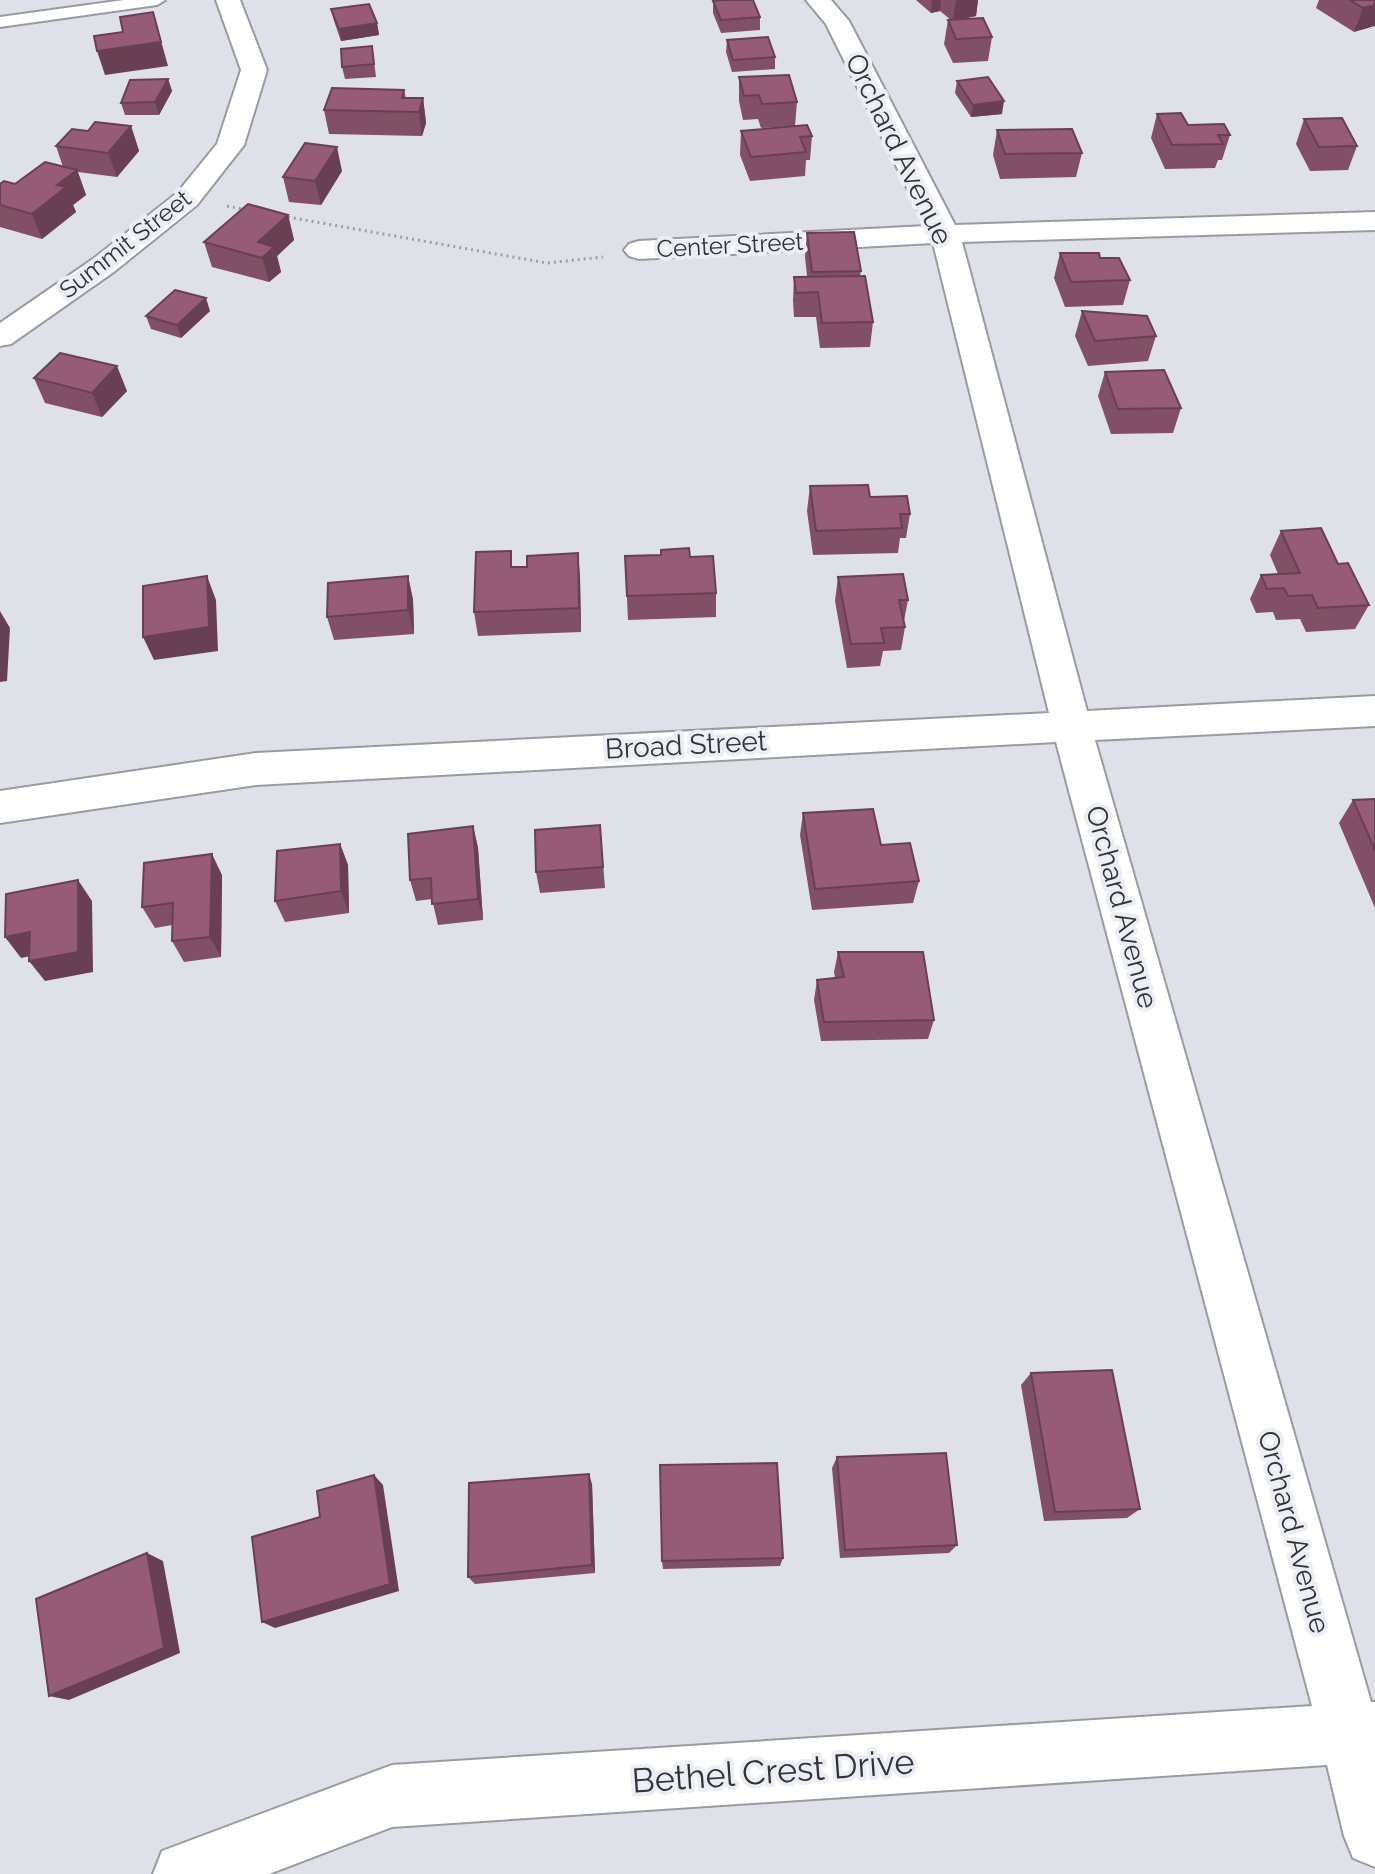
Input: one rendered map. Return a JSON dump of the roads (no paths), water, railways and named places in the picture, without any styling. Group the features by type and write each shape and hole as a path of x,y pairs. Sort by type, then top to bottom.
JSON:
{"street":[{"name":"Summit Street","path":"0,337 104,265 187,199 230,145 254,70 228,0"},
{"name":"Orchard Avenue","path":"818,0 837,21 945,234 1071,724 1362,1733 1375,1836"},
{"name":"Center Street","path":"639,250 945,234 1375,221"},
{"name":"Broad Street","path":"0,807 256,769 1071,724 1375,711"},
{"name":"Bethel Crest Drive","path":"185,1874 392,1796 1362,1733"}],"lane":[{"path":"0,22 157,0"}]}
